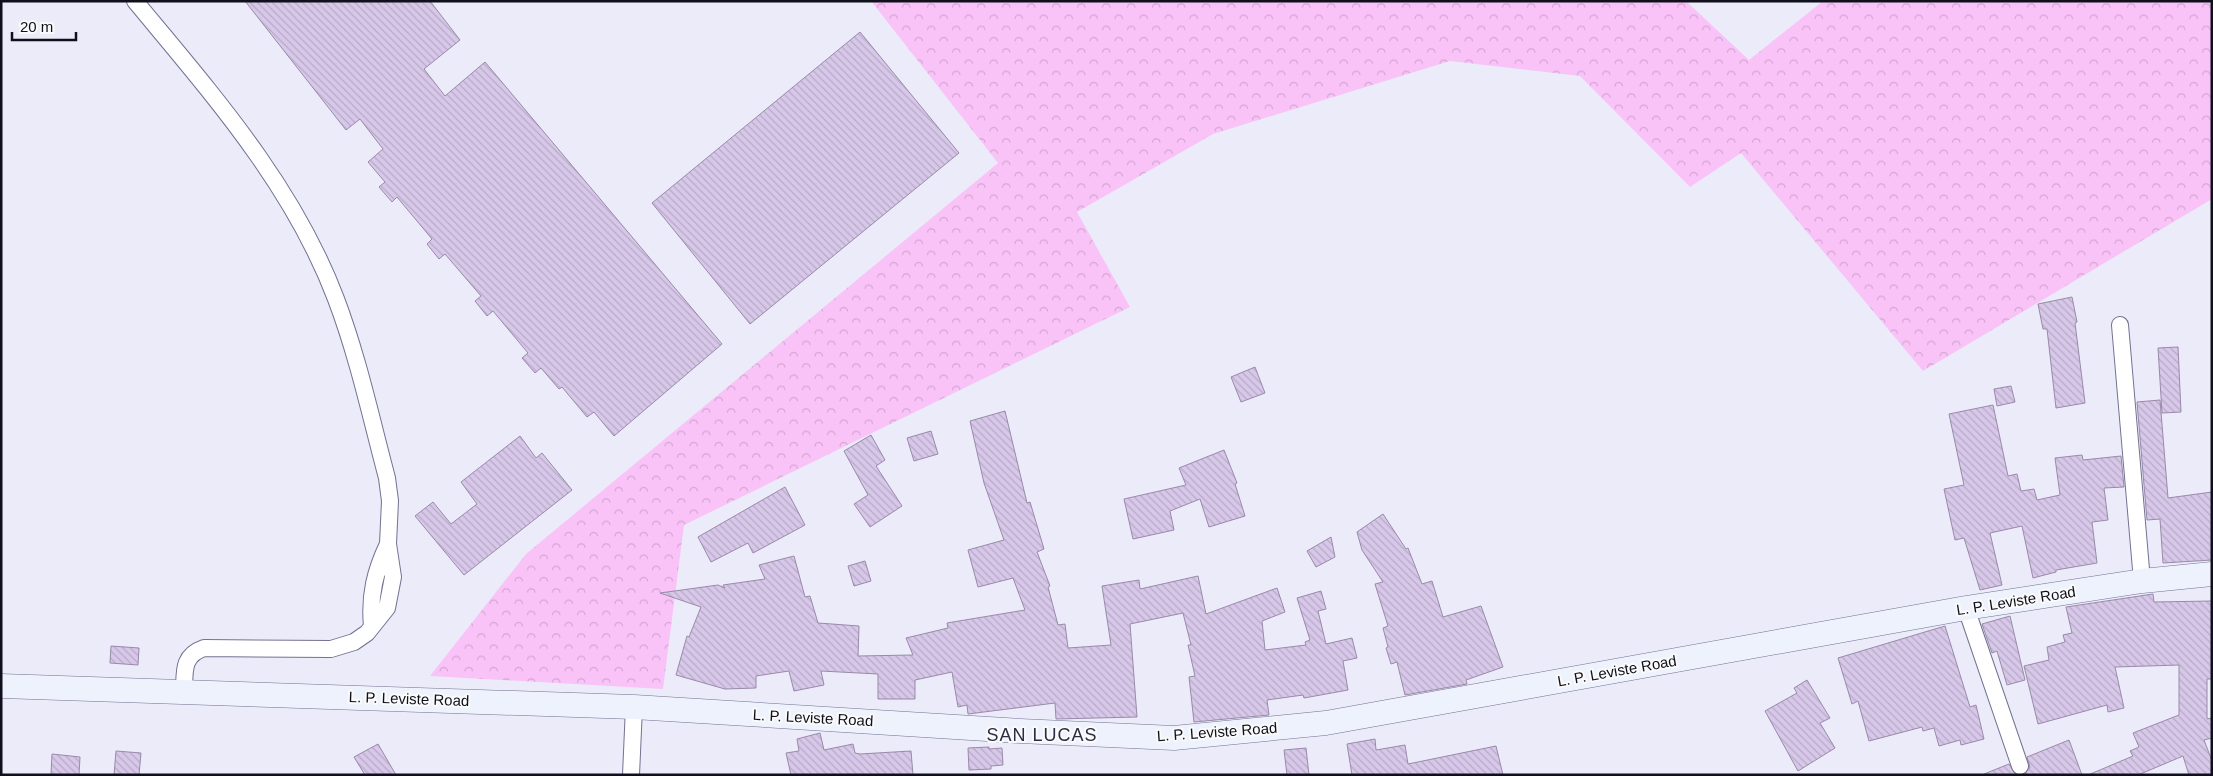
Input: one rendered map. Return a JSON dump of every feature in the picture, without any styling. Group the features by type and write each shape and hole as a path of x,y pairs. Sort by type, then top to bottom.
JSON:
{"main road":[{"name":"L. P. Leviste Road","path":"1,686 634,707 1020,731 1174,738 1326,722 1966,608 2142,581 2212,574"}],"street":[{"path":"135,1 254,148 293,210 326,275 350,338 387,478 390,501 388,544 375,574 370,606 372,626 361,638 331,649 215,647 200,649 192,653 187,660 184,693"},
{"path":"2120,325 2142,581"},
{"path":"1966,608 2020,766"},
{"path":"631,775 634,707"}],"green space":[{"path":"871,1 1686,1 1749,60 1823,1 2212,1 2212,199 1923,371 1741,153 1690,187 1580,76 1450,61 1213,134 1077,212 1130,307 684,525 663,689 430,676 526,554 998,163"}],"building":[{"path":"245,1 430,1 460,40 424,69 445,96 485,62 722,344 614,436 594,412 587,417 562,387 559,389 541,368 535,373 522,358 528,353 493,311 487,316 475,301 481,296 445,254 439,259 427,244 432,239 397,197 392,202 379,187 385,182 368,162 383,149 360,119 346,130"},
{"path":"860,32 959,153 750,324 652,203"},
{"path":"2072,297 2077,322 2075,323 2085,403 2056,408 2047,329 2043,329 2038,304"},
{"path":"2178,347 2181,412 2162,413 2158,348"},
{"path":"1255,367 1265,393 1241,402 1231,377"},
{"path":"2011,386 2015,402 1997,406 1994,389"},
{"path":"2160,400 2168,498 2212,492 2212,560 2163,563 2160,519 2147,520 2137,402"},
{"path":"1993,405 2008,476 2017,474 2021,491 2034,489 2037,500 2060,495 2055,458 2082,455 2083,460 2121,456 2124,487 2104,488 2108,520 2092,522 2097,563 2056,570 2056,572 2033,578 2022,526 1990,533 2002,585 1980,590 1964,538 1955,540 1944,489 1964,485 1949,414"},
{"path":"1005,411 1027,503 1030,502 1044,549 1037,552 1050,586 1048,587 1058,625 1065,624 1068,648 1111,645 1102,586 1139,580 1140,589 1198,576 1206,614 1277,588 1285,612 1262,621 1265,650 1306,645 1305,642 1310,640 1297,598 1321,591 1326,609 1318,611 1326,644 1352,638 1357,658 1343,661 1348,690 1304,698 1303,695 1267,700 1269,715 1194,722 1189,677 1195,676 1188,645 1191,645 1183,613 1130,624 1137,717 1056,719 1055,703 968,714 967,705 958,707 952,672 915,680 915,699 878,699 878,674 821,671 824,685 794,691 789,671 756,676 756,688 725,689 676,675 687,636 689,637 701,607 660,593 718,585 725,588 723,585 765,579 759,565 794,556 805,597 810,596 818,623 859,626 858,656 913,655 906,638 948,628 947,623 1025,610 1013,578 978,587 968,550 1004,540 984,483 970,421"},
{"path":"931,431 938,454 914,461 907,438"},
{"path":"871,435 885,460 876,466 902,506 870,527 854,504 868,495 844,451"},
{"path":"520,436 536,458 542,453 572,490 464,575 415,516 433,502 451,524 477,504 461,482"},
{"path":"1224,450 1237,483 1235,484 1245,516 1209,527 1200,499 1170,511 1174,530 1133,539 1124,499 1186,485 1179,468"},
{"path":"785,487 805,525 753,553 748,543 711,562 698,537"},
{"path":"1383,514 1406,549 1408,548 1422,584 1432,581 1443,617 1481,606 1503,667 1466,680 1467,684 1405,695 1397,662 1391,664 1386,648 1388,647 1383,628 1388,626 1375,584 1383,582 1362,550 1357,532"},
{"path":"1331,537 1335,557 1316,567 1307,551"},
{"path":"865,561 871,581 854,586 848,566"},
{"path":"2153,594 2154,602 2212,601 2212,679 2207,679 2207,719 2212,718 2212,738 2204,740 2212,761 2212,775 2189,775 2183,756 2138,775 2088,775 2133,756 2130,751 2139,747 2133,733 2179,715 2179,665 2115,667 2124,708 2108,712 2107,705 2038,724 2024,666 2049,660 2047,647 2065,642 2063,635 2072,633 2066,607"},
{"path":"2010,616 2025,680 2007,685 1997,651 1992,653 1982,624"},
{"path":"1945,626 1970,707 1976,705 1984,739 1961,745 1960,740 1939,746 1934,728 1923,731 1922,727 1869,741 1858,701 1852,704 1838,658"},
{"path":"111,646 139,648 138,665 110,663"},
{"path":"1807,680 1830,718 1820,723 1835,748 1798,771 1765,711 1797,693 1794,688"},
{"path":"820,733 824,750 853,744 855,753 860,754 911,751 913,775 791,775 786,753 799,751 797,739"},
{"path":"1375,739 1376,750 1405,745 1408,764 1496,746 1503,775 1352,775 1347,744"},
{"path":"2069,740 2082,775 2024,775 2030,767 2027,757"},
{"path":"378,744 396,775 365,775 354,757"},
{"path":"989,747 989,749 1002,748 1003,765 991,766 991,769 969,770 968,748"},
{"path":"1306,748 1309,775 1287,775 1284,750"},
{"path":"116,751 141,753 139,775 114,775"},
{"path":"52,754 80,757 79,775 51,775"},
{"path":"2009,764 2016,775 1984,775 1984,774"}],"district":[{"name":"SAN LUCAS","path":"1042,735"}]}
